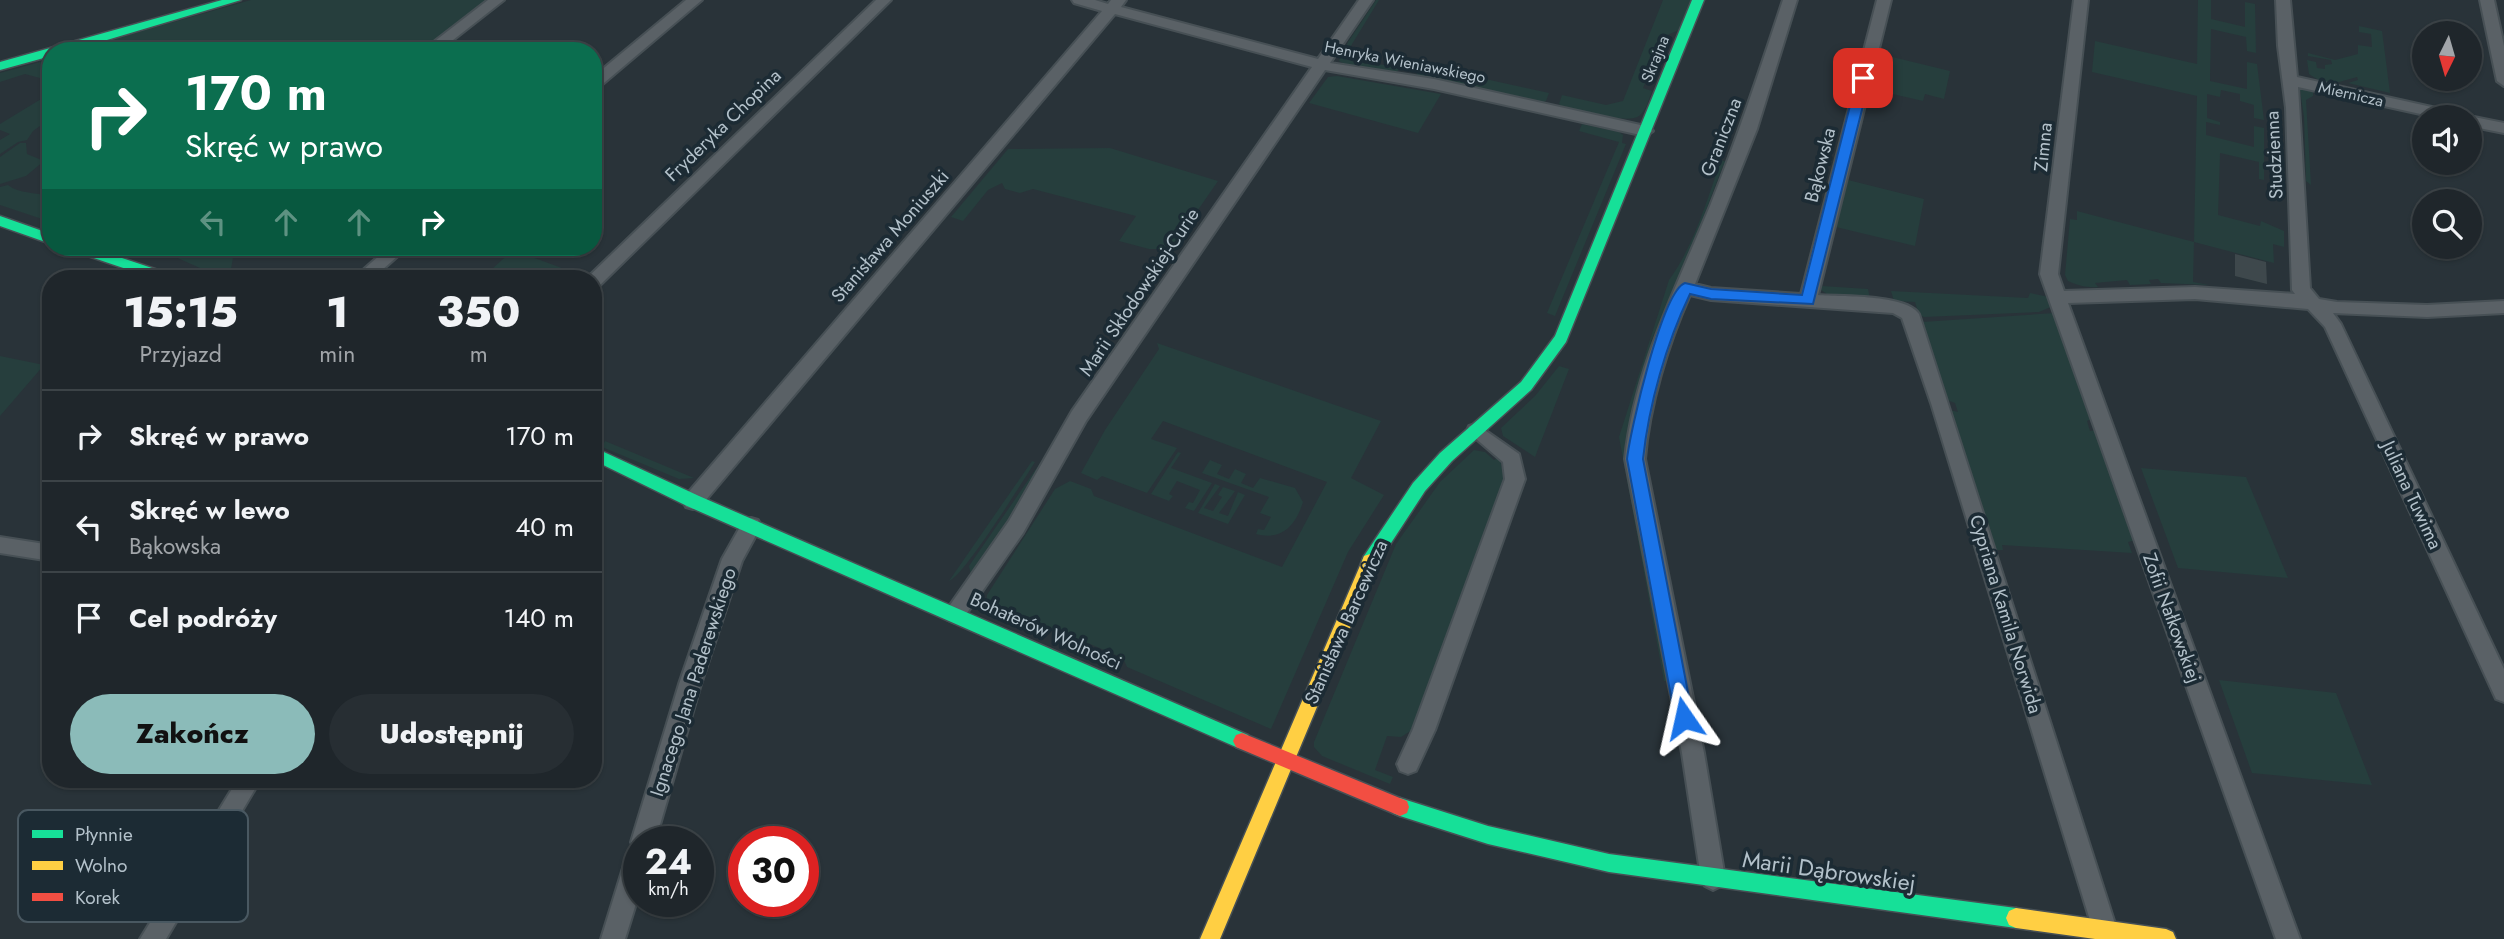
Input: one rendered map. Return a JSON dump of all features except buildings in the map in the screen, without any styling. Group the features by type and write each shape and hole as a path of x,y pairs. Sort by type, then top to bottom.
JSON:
{"street":[{"path":"88,42 235,0"},
{"path":"441,42 497,0"},
{"path":"602,78 695,0"},
{"name":"Fryderyka Chopina","path":"602,273 884,0"},
{"name":"Henryka Wieniawskiego","path":"1079,0 1116,4 1323,65 1434,84 1645,131"},
{"name":"Marii Skłodowskiej-Curie","path":"956,614 1016,527 1079,416 1366,0"},
{"name":"Skrajna","path":"1645,131 1698,0"},
{"name":"Graniczna","path":"1713,878 1693,753 1635,459 1637,438 1666,329 1749,129 1790,0"},
{"name":"Bąkowska","path":"1808,300 1884,0"},
{"name":"Zimna","path":"2057,297 2049,272 2081,0"},
{"name":"Studzienna","path":"2283,0 2289,80 2294,108 2301,288 2312,304"},
{"path":"2487,0 2504,81"},
{"name":"Stanisława Moniuszki","path":"693,501 1116,4"},
{"path":"0,66 42,54"},
{"name":"Miernicza","path":"2289,80 2412,108"},
{"path":"2482,124 2504,128"},
{"name":"Stanisława Barcewicza","path":"1210,939 1376,550 1419,487 1526,386 1561,338 1571,319 1645,131"},
{"path":"0,221 42,236"},
{"path":"102,256 144,270"},
{"path":"372,270 389,256"},
{"path":"1685,288 1711,294 1808,300"},
{"path":"2057,297 2195,293 2286,299 2332,308 2427,311 2504,307"},
{"name":"Zofii Nałkowskiej","path":"2057,297 2288,939"},
{"name":"Cypriana Kamila Norwida","path":"1808,300 1896,307 1908,312 1915,327 2105,930"},
{"name":"Juliana Tuwima","path":"2312,304 2332,324 2504,692"},
{"path":"1408,764 1424,730 1515,479 1512,459 1476,431"},
{"name":"Bohaterów Wolności","path":"602,457 693,501 1285,759 1391,804 1488,835"},
{"name":"Ignacego Jana Paderewskiego","path":"648,826 690,684 732,559 751,526"},
{"path":"0,545 42,552"},
{"path":"231,810 244,788"},
{"name":"Marii Dąbrowskiej","path":"1488,835 1609,863 2166,939"},
{"path":"613,939 623,907"},
{"path":"152,939 162,922"}],"green space":[{"path":"251,0 488,1 435,42 105,42"},
{"path":"1376,0 1379,0 1346,54 1352,61 1401,67 1396,73 1346,65 1339,61 1348,42"},
{"path":"1663,0 1691,0 1679,30 1665,36 1643,88 1652,91 1641,114 1624,119 1561,106 1559,104 1562,95 1606,105 1623,101"},
{"path":"2198,0 2211,0 2211,19 2245,27 2245,2 2255,4 2256,53 2247,51 2246,37 2211,29 2210,81 2247,89 2247,62 2257,64 2264,120 2254,118 2254,105 2240,101 2240,94 2221,90 2220,97 2207,94 2207,118 2220,122 2220,125 2206,122 2206,135 2254,147 2254,126 2264,128 2264,180 2259,179 2259,162 2220,153 2218,215 2260,226 2261,221 2284,231 2284,247 2273,244 2274,263 2194,242 2197,96 2092,72 2095,41 2197,64"},
{"path":"2359,26 2382,31 2390,93 2348,83 2358,80 2357,77 2327,83 2309,74 2307,60 2316,62 2317,68 2325,69 2325,65 2332,64 2331,60 2308,56 2308,53 2335,60 2358,54 2358,45 2372,47 2371,34 2359,32"},
{"path":"1880,54 1950,71 1944,99 1925,94 1923,101 1871,89"},
{"path":"42,61 42,79 25,74 0,82 0,73"},
{"path":"1417,69 1467,75 1549,93 1543,102 1417,76"},
{"path":"1337,76 1441,94 1418,133 1309,103 1328,77"},
{"path":"2313,89 2313,96 2306,100 2311,185 2306,181 2304,117 2300,90"},
{"path":"42,98 42,124 27,140 18,142 0,154 0,140 10,134 0,130 0,124"},
{"path":"1582,124 1619,132 1623,135 1622,143 1626,144 1555,316 1547,313 1619,142 1579,131"},
{"path":"20,143 26,143 27,154 42,160 42,163 26,176 0,184 0,157"},
{"path":"1110,148 1218,181 1171,249 1149,249 1119,241 1136,216 1033,189 1020,193 1005,189 1002,183 988,190 963,221 951,217 1008,149"},
{"path":"1721,160 1727,162 1723,166 1678,283 1651,341 1650,363 1633,427 1672,681 1664,681 1619,437 1669,280 1693,238"},
{"path":"1848,180 1924,199 1915,246 1836,227"},
{"path":"8,185 17,190 42,195 42,219 0,205 0,187"},
{"path":"2077,211 2194,242 2193,282 2209,285 2161,283 2158,279 2149,280 2151,284 2130,285 2127,280 2095,283 2098,287 2090,287 2068,281 2065,275 2070,219 2077,220"},
{"path":"173,256 233,258 230,270 204,270"},
{"path":"506,256 529,256 567,270 491,270"},
{"path":"1820,274 1824,275 1822,286 1868,289 1870,299 1830,296 1818,288"},
{"path":"1891,291 2028,298 2030,293 2049,297 2053,306 2039,312 1924,317 1919,315 1915,302 1894,301"},
{"path":"2055,313 2093,418 2087,421 2090,431 2097,430 2136,540 2128,542 2132,553 2002,545 2003,550 1995,550 1950,410 1958,412 1955,403 1947,400 1922,322"},
{"path":"1157,343 1381,421 1351,478 1384,495 1348,552 1271,729 1127,667 1123,658 1057,630 1038,631 992,612 986,604 987,595 1055,489 1070,481 1091,489 1094,496 1282,567 1327,482 1163,421 1151,439 1177,448 1147,493 1102,476 1097,480 1081,473 1105,430 1159,349"},
{"path":"0,356 42,365 42,367 0,416"},
{"path":"1559,366 1569,369 1535,457 1503,436 1501,428 1535,396"},
{"path":"605,441 694,478 679,479 602,447"},
{"path":"1474,450 1485,452 1494,460 1499,457 1505,478 1415,728 1401,737 1387,736 1375,770 1393,777 1390,784 1322,756 1314,747 1314,742 1396,544 1440,482"},
{"path":"1178,452 1181,453 1171,468 1212,483 1194,511 1185,508 1189,502 1193,503 1200,490 1177,481 1169,494 1173,496 1169,501 1151,494"},
{"path":"1210,460 1222,465 1217,474 1229,479 1235,469 1246,474 1241,483 1253,488 1260,478 1295,488 1303,502 1292,524 1273,535 1256,534 1258,529 1264,530 1271,517 1260,513 1269,497 1202,473"},
{"path":"1032,461 1035,462 993,527 967,563 949,581"},
{"path":"1040,463 1041,466 1012,517 971,575 969,566"},
{"path":"2141,468 2246,477 2288,578 2178,568"},
{"path":"1215,484 1220,486 1204,508 1213,511 1222,497 1218,495 1223,487 1235,491 1219,513 1228,516 1238,492 1245,495 1228,524 1198,513"},
{"path":"2219,680 2336,693 2372,785 2252,773"}],"traffic: fast":[{"path":"88,42 235,0"},
{"path":"1370,561 1419,487 1446,457 1526,386 1561,338 1698,0"},
{"path":"0,66 42,54"},
{"path":"0,221 42,236"},
{"path":"102,256 144,270"},
{"path":"602,457 693,501 1242,741"},
{"path":"1400,807 1488,835 1609,863 2016,918"}],"traffic: slow":[{"path":"1210,939 1370,561"},
{"path":"2016,918 2166,939"}],"traffic: jam":[{"path":"1242,741 1400,807"}],"route":[{"path":"1684,718 1635,459 1637,438 1666,329 1685,288 1711,294 1808,300 1863,78"}]}
